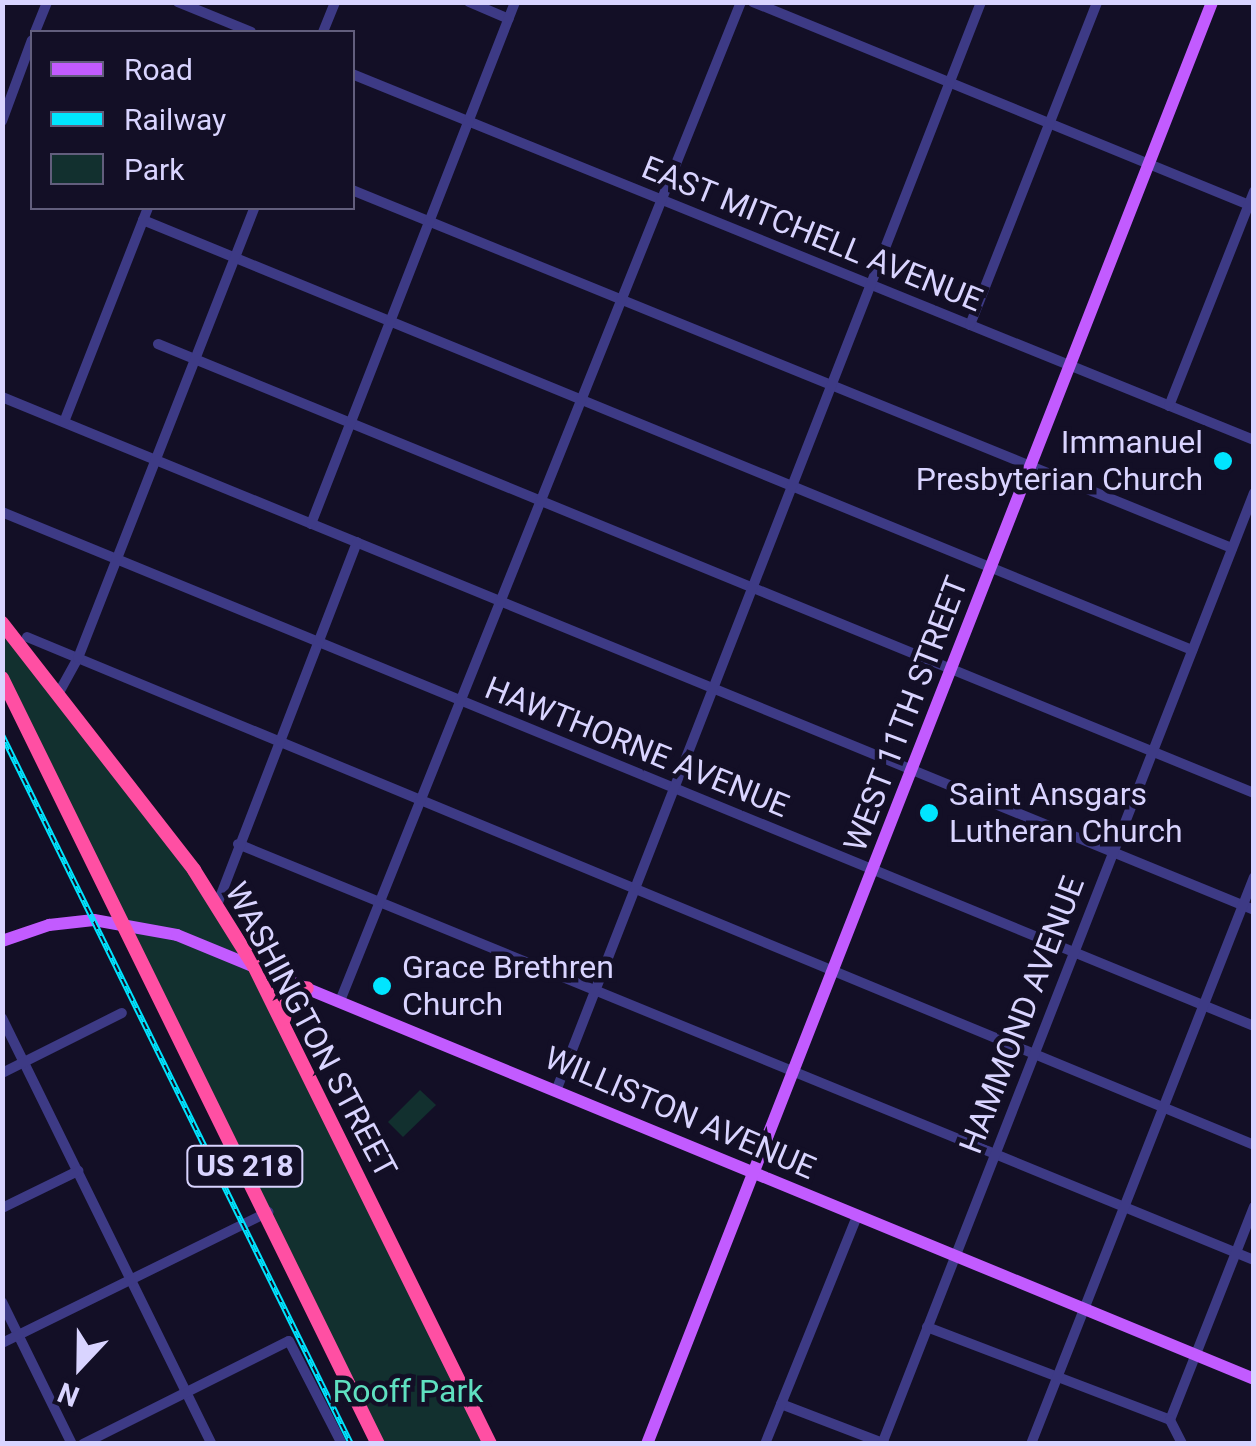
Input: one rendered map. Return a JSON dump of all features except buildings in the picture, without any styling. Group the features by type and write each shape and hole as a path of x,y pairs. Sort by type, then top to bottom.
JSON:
{"highway":[{"name":"WASHINGTON STREET","path":"2,624 204,885 254,966 490,1444"},
{"name":"US 218","path":"2,678 268,1212 378,1444"},
{"path":"284,1024 287,996 306,988"}],"main road":[{"name":"WEST 11TH STREET","path":"646,1444 757,1175 1212,2"},
{"name":"WILLISTON AVENUE","path":"2,941 81,921 124,922 254,966 1254,1379"}],"street":[{"path":"36,30 46,2"},
{"path":"178,2 246,30"},
{"path":"324,30 334,2"},
{"path":"469,2 509,19"},
{"path":"311,524 516,2"},
{"path":"340,1001 578,398 741,2"},
{"path":"753,2 1251,205"},
{"path":"556,1091 981,2"},
{"path":"970,325 1097,2"},
{"path":"2,121 30,45"},
{"name":"EAST MITCHELL AVENUE","path":"355,75 1254,440"},
{"path":"355,191 1232,548"},
{"path":"1170,406 1254,191"},
{"path":"64,422 147,210"},
{"path":"56,696 78,658 253,210"},
{"path":"143,220 1192,650"},
{"path":"158,344 1254,793"},
{"path":"2,397 1248,908"},
{"name":"HAMMOND AVENUE","path":"883,1443 1254,493"},
{"name":"HAWTHORNE AVENUE","path":"2,512 1254,1026"},
{"path":"217,905 358,542"},
{"path":"27,636 834,974 1254,1144"},
{"path":"42,678 66,676"},
{"path":"238,844 1254,1260"},
{"path":"204,885 226,875"},
{"path":"1031,1444 1204,1006 1248,908 1254,877"},
{"path":"2,1073 122,1013"},
{"path":"2,1018 212,1444"},
{"path":"2,1208 78,1171"},
{"path":"1170,1420 1254,1207"},
{"path":"2,1344 268,1212"},
{"path":"765,1444 858,1216"},
{"path":"2,1302 72,1444"},
{"path":"927,1327 1056,1380 1170,1420 1182,1444"},
{"path":"83,1444 289,1341 342,1444"},
{"path":"781,1404 883,1443"}],"green space":[{"name":"Rooff Park","path":"3,623 228,923 490,1443 378,1443 3,680"},
{"path":"420,1090 436,1105 403,1137 388,1122"}],"railway":[{"path":"2,735 351,1444"}],"place":[{"name":"Immanuel Presbyterian Church","path":"1223,461"},
{"name":"Saint Ansgars Lutheran Church","path":"929,813"},
{"name":"Grace Brethren Church","path":"382,986"}]}
